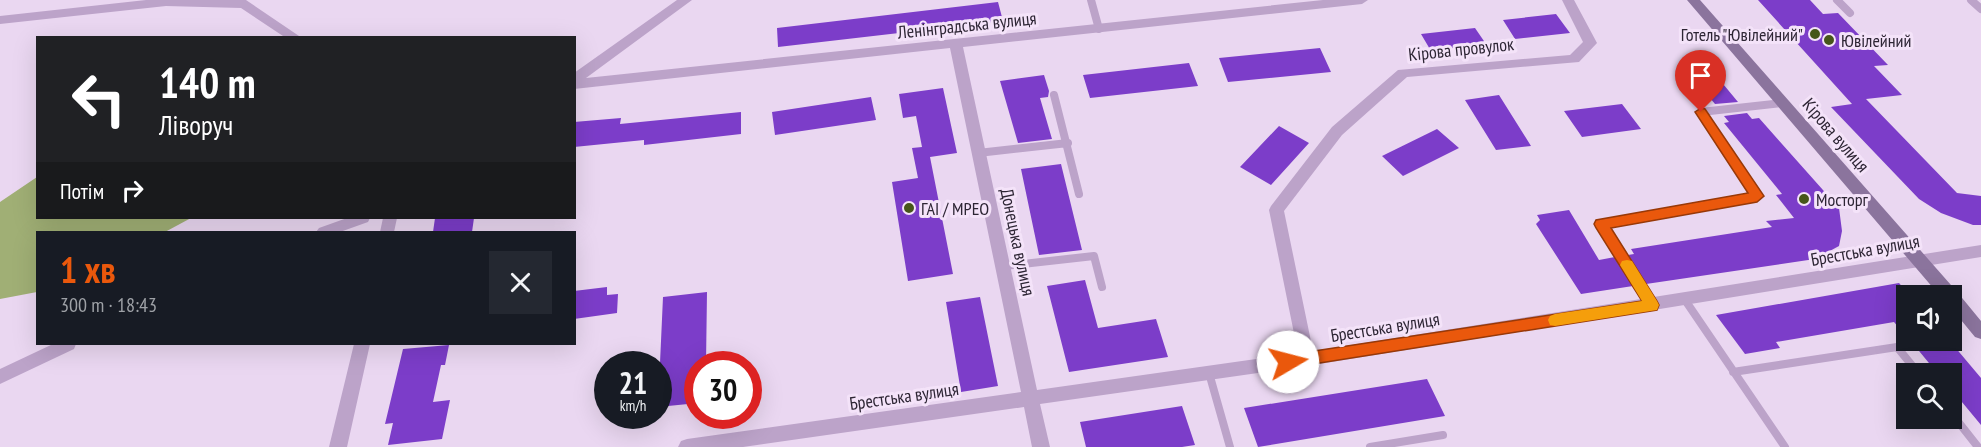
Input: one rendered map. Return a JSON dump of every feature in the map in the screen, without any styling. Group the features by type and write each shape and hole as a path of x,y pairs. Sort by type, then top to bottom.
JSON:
{"main road":[{"name":"Кірова вулиця","path":"1693,0 1941,285"},
{"name":"Кірова вулиця","path":"1962,310 1981,332"}],"street":[{"path":"576,81 686,0"},
{"name":"Ленінградська вулиця","path":"576,82 956,45 1362,0"},
{"name":"Кірова провулок","path":"1307,359 1276,210 1337,131 1403,73 1574,59 1590,43 1568,0"},
{"path":"0,20 166,2 240,2 293,36"},
{"name":"Донецька вулиця","path":"956,45 1041,447"},
{"path":"327,231 360,219"},
{"name":"Брестська вулиця","path":"695,446 1307,359 1981,251"},
{"path":"0,377 66,345"},
{"path":"338,447 362,345"}],"lane":[{"path":"1091,0 1100,29"},
{"path":"1837,0 1850,13"},
{"path":"1971,0 1981,9"},
{"path":"1054,95 1068,143 1079,194"},
{"path":"1652,305 1601,224 1757,196 1701,112 1782,103"},
{"path":"978,153 1068,143"},
{"path":"1004,266 1094,256 1102,287"},
{"path":"1685,300 1785,447"},
{"path":"1733,372 1898,346 1911,363"},
{"path":"1209,373 1230,447"},
{"path":"1962,427 1978,447"},
{"path":"1370,447 1443,435"}],"shaded area":[{"path":"36,178 36,219 189,219 167,231 36,231 36,292 0,299 0,202"}],"building":[{"path":"1758,0 1810,0 1823,14 1838,13 1888,65 1874,66 1902,95 1866,99 1957,193 1981,196 1981,225 1973,225 1941,213 1919,199 1831,107 1852,104"},
{"path":"998,2 1003,21 778,47 777,28"},
{"path":"1556,14 1570,33 1515,39 1503,20"},
{"path":"1475,28 1486,44 1431,51 1421,34"},
{"path":"1320,48 1331,72 1228,82 1219,58"},
{"path":"1704,61 1738,102 1715,104 1682,64"},
{"path":"1189,63 1198,86 1090,98 1083,75"},
{"path":"1044,75 1049,91 1048,97 1040,98 1052,139 1018,143 1000,81"},
{"path":"943,88 957,153 930,157 953,274 908,281 892,182 918,178 912,148 922,147 916,116 903,118 899,94"},
{"path":"1499,95 1531,146 1496,150 1465,100"},
{"path":"871,97 876,120 775,135 772,112"},
{"path":"1622,104 1641,129 1582,137 1564,111"},
{"path":"741,112 741,134 644,145 644,140 576,147 576,122 621,118 620,124"},
{"name":"Мосторг","path":"1747,113 1752,119 1759,118 1839,208 1842,231 1839,246 1815,259 1646,284 1628,255 1634,254 1631,249 1772,227 1766,221 1794,218 1776,195 1782,194 1724,123 1729,122 1724,116"},
{"path":"1279,126 1309,143 1271,185 1240,167"},
{"path":"1437,129 1459,148 1403,176 1382,156"},
{"path":"1061,164 1082,250 1039,255 1021,169"},
{"path":"1569,210 1599,260 1615,257 1633,286 1581,294 1536,224 1540,220 1537,215"},
{"path":"435,219 474,219 472,231 433,231"},
{"path":"1085,280 1098,328 1156,319 1168,357 1069,372 1047,286"},
{"path":"1899,283 1901,285 1896,285 1896,324 1894,322 1776,342 1780,348 1745,354 1716,315"},
{"path":"607,287 607,295 618,294 617,313 576,319 576,291"},
{"path":"707,292 706,351 684,351 684,404 672,406 672,351 661,351 663,297"},
{"path":"980,297 998,386 961,392 946,302"},
{"path":"449,345 445,365 441,365 433,402 450,400 442,439 388,445 393,423 385,424 403,349"},
{"path":"1919,351 1958,351 1981,378 1981,425 1962,402 1962,363 1929,363"},
{"path":"1427,379 1445,416 1258,447 1244,408"},
{"path":"1182,406 1195,445 1086,447 1080,422"}],"slow traffic":[{"path":"1555,320 1652,305 1627,265"}],"place":[{"name":"Готель \"Ювілейний\"","path":"1815,34"},
{"name":"Ювілейний","path":"1829,40"},
{"name":"Мосторг","path":"1804,199"},
{"name":"ГАІ / МРЕО","path":"909,208"}],"route":[{"path":"1288,362 1652,305 1601,224 1757,196 1701,112"}]}
